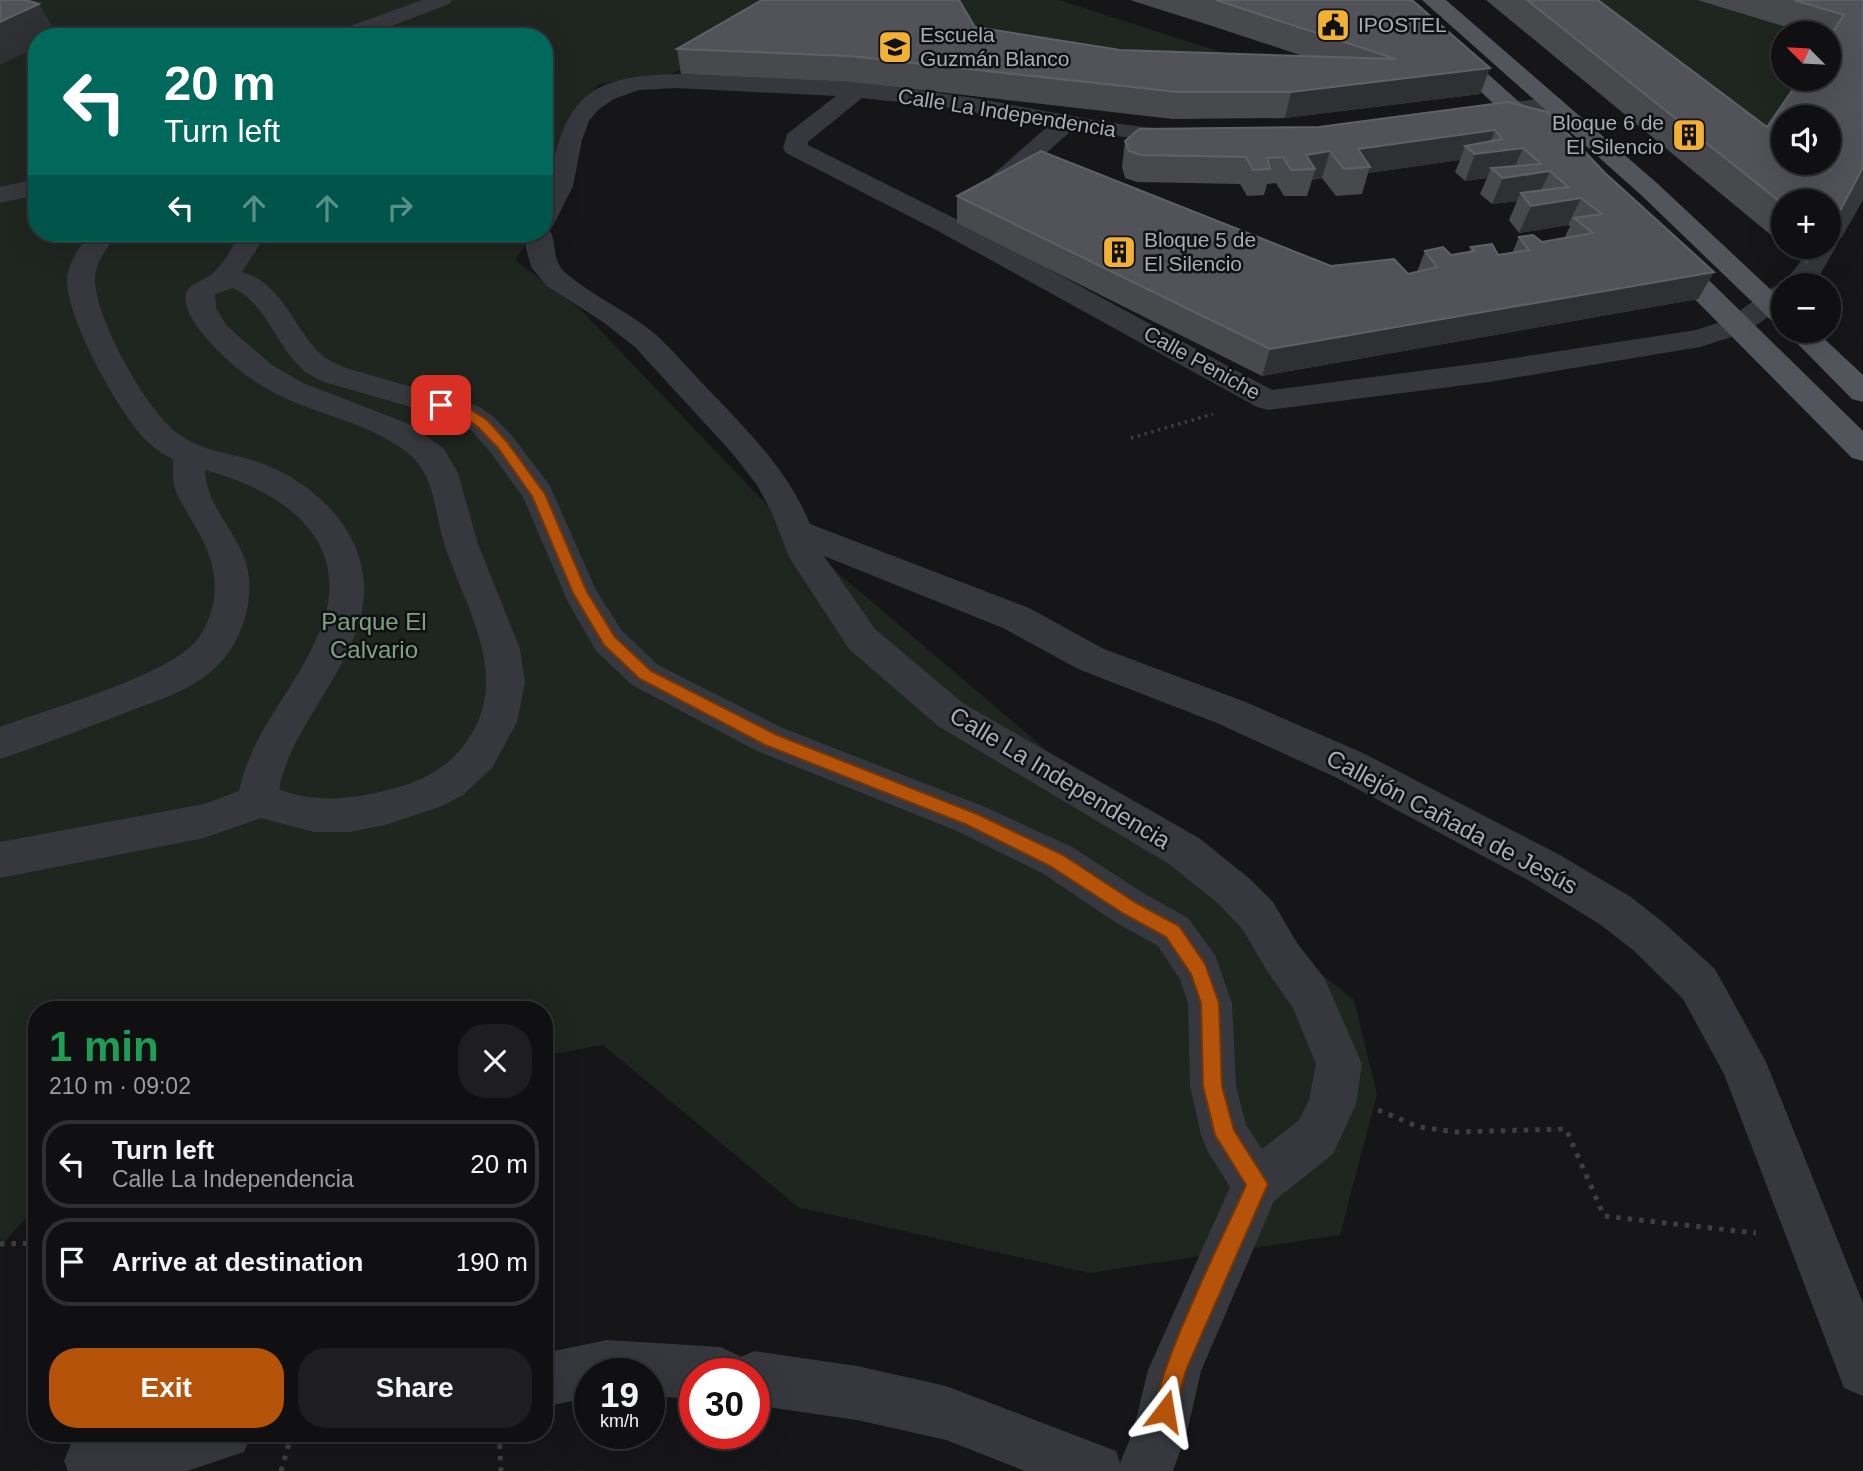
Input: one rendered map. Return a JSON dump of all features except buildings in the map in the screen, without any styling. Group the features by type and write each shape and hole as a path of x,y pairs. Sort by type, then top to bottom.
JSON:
{"main road":[{"path":"1393,0 1560,152"},
{"path":"1433,0 1771,297"},
{"path":"1650,239 1863,450"},
{"path":"1812,343 1863,392"}],"street":[{"path":"366,28 442,0"},
{"name":"Calle La Independencia","path":"553,201 562,182 568,141 577,120 594,100 621,88 681,81 859,89 974,105 1066,123 1155,136 1208,139"},
{"name":"Calle Peniche","path":"859,89 796,139 795,148 949,226 1268,400 1489,372 1700,338 1738,326 1771,308"},
{"path":"1449,117 1553,104"},
{"path":"949,226 1066,123"},
{"path":"1841,216 1863,178"},
{"path":"0,195 28,189"},
{"path":"99,242 85,263 80,279 83,302 110,362 144,416 162,438 189,454 255,474 288,490 335,538 346,576 344,608 330,650 271,749 260,774 258,794 263,800 301,815 351,814 392,807 434,792 471,765 494,734 506,698 505,663 461,544 441,470 414,442 387,426 292,390 229,346 201,312 199,301 202,290 223,280 236,279 259,289 308,358 327,371 366,385 416,396 467,413 483,424 538,494 580,593 609,641 645,675 771,740 971,819 1044,855 1172,932 1199,970 1210,1003 1213,1086 1225,1135 1257,1184"},
{"path":"223,280 248,242"},
{"name":"Calle La Independencia","path":"539,242 545,267 557,280 613,316 645,341 743,445 770,479 797,532 806,557 862,639 951,715 1184,851 1235,892 1258,916 1282,957 1310,995 1339,1064"},
{"path":"0,743 166,681 200,660 214,646 225,623 232,592 231,570 189,480 189,454"},
{"name":"Callejón Cañada de Jesús","path":"797,532 1016,618 1091,659 1230,712 1349,765 1543,867 1616,911 1649,937 1699,985 1743,1062 1863,1369"},
{"path":"0,860 204,821 263,800"},
{"path":"1144,1471 1160,1432 1175,1370 1257,1184 1316,1137 1332,1104 1339,1064"},
{"path":"553,1378 607,1367 679,1371"},
{"path":"770,1380 857,1393 946,1413 1096,1471"},
{"path":"92,1461 192,1442"}],"path":[{"path":"1131,438 1268,400"},
{"path":"1339,1064 1353,1100 1419,1127 1456,1132 1566,1129 1604,1216 1813,1240"},
{"path":"0,1244 28,1243"},
{"path":"281,1471 289,1442"},
{"path":"500,1442 502,1471"}],"green space":[{"name":"Parque El Calvario","path":"0,0 838,0 783,8 672,74 599,84 566,124 553,178 553,28 28,28 28,242 527,242 515,260 579,308 805,545 1158,845 1354,1000 1377,1094 1340,1235 1089,1273 798,1207 603,1045 553,1054 553,1001 28,1001 28,1216 0,1247"},
{"path":"950,0 1059,0 1230,55 978,49"},
{"path":"1555,0 1696,0 1771,23 1771,91 1794,91 1784,105 1771,105 1771,125 1752,153"}],"place":[{"name":"IPOSTEL","path":"1333,25"},
{"name":"Escuela Guzmán Blanco","path":"895,47"},
{"name":"Bloque 6 de El Silencio","path":"1689,135"},
{"name":"Bloque 5 de El Silencio","path":"1119,252"}],"route":[{"path":"441,405 467,413 483,424 502,445 538,494 580,593 609,641 645,675 771,740 971,819 1056,860 1172,932 1199,970 1210,1003 1213,1086 1225,1135 1257,1184 1175,1370 1165,1411"}]}
